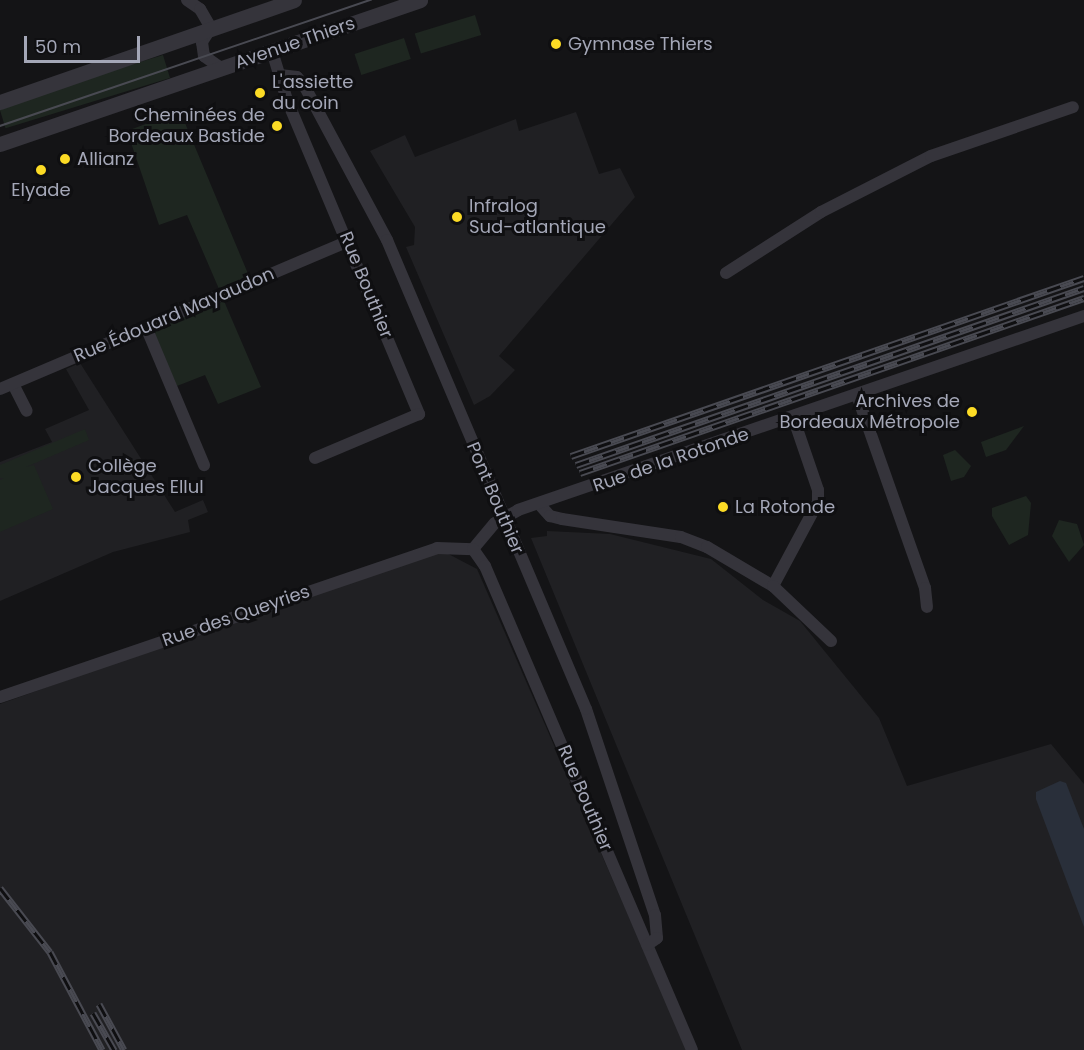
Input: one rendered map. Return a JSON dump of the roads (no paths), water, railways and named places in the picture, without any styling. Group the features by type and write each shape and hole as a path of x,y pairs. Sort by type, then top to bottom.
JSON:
{"street":[{"path":"187,0 206,17 211,28 201,49 210,64 221,68"},
{"path":"0,102 294,0"},
{"name":"Avenue Thiers","path":"0,144 420,0"},
{"name":"Rue Bouthier","path":"272,51 287,100 349,242 419,414 315,458"},
{"name":"Pont Bouthier","path":"280,75 297,77 305,87 387,240 586,709 655,915 657,938 647,945"},
{"path":"726,273 821,212 931,156 1073,107"},
{"name":"Rue Édouard Mayaudon","path":"0,389 349,242"},
{"name":"Rue de la Rotonde","path":"473,549 495,523 518,510 540,505 1084,316"},
{"path":"146,327 204,465"},
{"path":"13,384 27,411"},
{"path":"857,395 925,588 927,607"},
{"path":"773,586 818,502 818,490 793,417"},
{"path":"540,505 550,516 681,537 707,547 773,586 831,641"},
{"name":"Rue des Queyries","path":"0,696 437,548 473,549"},
{"name":"Rue Bouthier","path":"473,549 485,566 692,1050"}],"tram line":[{"path":"0,126 371,0"}],"railway":[{"path":"571,456 1084,278"},
{"path":"576,465 1084,288"},
{"path":"580,473 1084,298"},
{"path":"0,888 50,952 102,1050"},
{"path":"99,1004 124,1050"},
{"path":"93,1013 114,1050"}],"place":[{"name":"Gymnase Thiers","path":"556,44"},
{"name":"L'assiette du coin","path":"260,93"},
{"name":"Cheminées de Bordeaux Bastide","path":"277,126"},
{"name":"Allianz","path":"65,159"},
{"name":"Elyade","path":"41,170"},
{"name":"Infralog Sud-atlantique","path":"457,217"},
{"name":"Archives de Bordeaux Métropole","path":"972,412"},
{"name":"Collège Jacques Ellul","path":"76,477"},
{"name":"La Rotonde","path":"723,507"}]}
